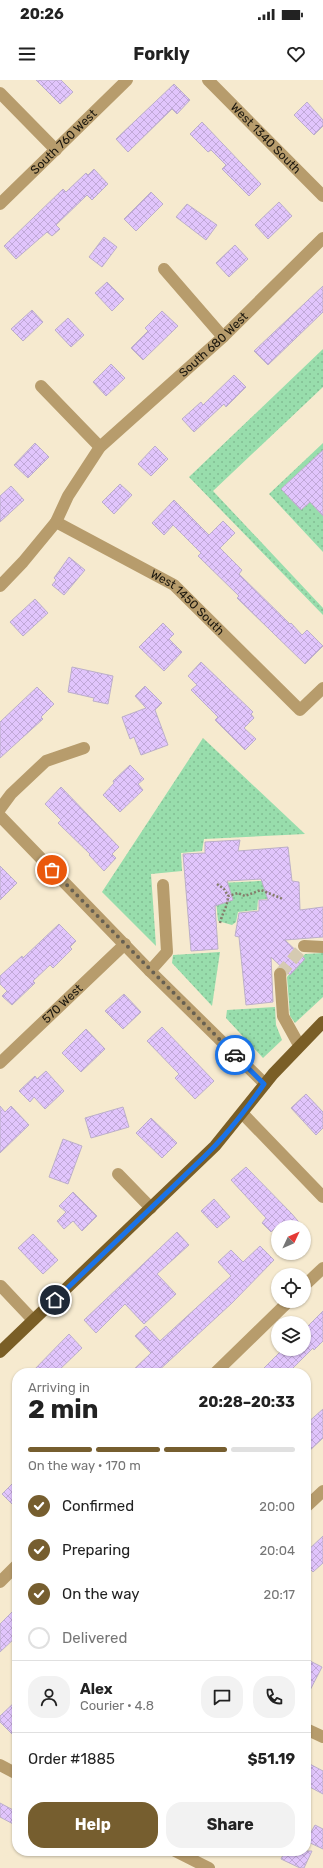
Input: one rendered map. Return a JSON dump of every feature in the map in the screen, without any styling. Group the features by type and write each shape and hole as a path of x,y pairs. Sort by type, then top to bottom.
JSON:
{"main road":[{"path":"0,1352 215,1146 243,1114 264,1084 323,1022"}],"street":[{"name":"South 760 West","path":"0,204 128,80"},
{"name":"West 1340 South","path":"208,80 323,196"},
{"path":"0,93 56,150"},
{"name":"South 680 West","path":"56,522 68,496 100,448 223,337 323,238"},
{"path":"164,269 223,337"},
{"path":"41,386 100,448"},
{"path":"1,584 23,562 56,522"},
{"name":"West 1450 South","path":"56,522 174,585 300,710 323,688"},
{"path":"0,809 11,794 46,761 84,748"},
{"path":"0,816 150,971 264,1084"},
{"path":"150,971 167,952 163,885"},
{"name":"570 West","path":"0,1063 125,944"},
{"path":"304,946 323,947"},
{"path":"280,974 283,1016 300,1045"},
{"path":"243,1114 323,1197"},
{"path":"118,1174 151,1208"},
{"path":"311,1279 323,1268"},
{"path":"1,1286 33,1320"},
{"path":"220,1368 282,1308"},
{"path":"311,1502 323,1491"},
{"path":"0,1582 12,1570"},
{"path":"311,1731 323,1737"},
{"path":"0,1765 12,1771"},
{"path":"184,1856 209,1868"}],"path":[{"path":"217,884 224,889 228,896 228,905 222,914 220,923"},
{"path":"228,896 238,893 245,896 261,890 283,899"}],"green space":[{"path":"323,349 323,387 213,491 323,608 323,615 189,477"},
{"path":"323,443 323,450 281,489 301,510 310,502 323,516 323,552 269,494"},
{"path":"203,738 305,834 204,839 202,851 181,853 182,871 151,874 156,946 102,892"},
{"path":"280,880 281,897 258,900 257,910 238,912 236,922 232,925 218,921 215,890 220,883"},
{"path":"220,952 212,1006 172,963 173,955"},
{"path":"323,953 323,997 295,1023 290,1016 287,977 305,954"},
{"path":"275,1007 276,1025 282,1040 263,1058 226,1018 227,1010"}],"building":[{"path":"36,80 61,80 73,92 60,104"},
{"path":"174,84 190,100 177,114 172,109 128,152 116,139"},
{"path":"307,102 323,120 323,126 314,135 294,115"},
{"path":"202,122 261,184 249,196 222,169 226,165 211,150 208,152 190,134"},
{"path":"94,169 108,184 92,200 87,195 56,225 60,229 52,236 47,232 16,259 4,246 63,189 66,192 86,173 88,175"},
{"path":"151,192 163,204 136,231 124,219"},
{"path":"279,202 292,216 268,239 255,225"},
{"path":"187,204 217,225 206,240 176,217"},
{"path":"104,237 117,247 102,267 89,257"},
{"path":"235,245 248,259 229,277 216,263"},
{"path":"107,282 124,299 112,311 95,293"},
{"path":"323,286 323,312 268,365 254,351"},
{"path":"32,310 43,322 23,341 11,329"},
{"path":"162,311 178,326 143,360 131,348 148,331 145,328"},
{"path":"68,318 84,335 71,347 55,330"},
{"path":"111,364 125,378 106,396 93,382"},
{"path":"234,375 246,387 226,407 224,404 194,432 182,419 201,402 203,405"},
{"path":"35,443 49,457 28,478 14,465"},
{"path":"155,446 168,459 151,476 138,464"},
{"path":"323,450 323,516 310,502 301,510 281,489"},
{"path":"120,484 132,495 114,514 102,502"},
{"path":"11,486 24,500 0,522 0,496"},
{"path":"174,500 209,535 223,521 235,533 220,548 242,570 239,574 302,635 307,630 323,646 305,664 237,598 239,596 198,556 201,553 173,525 164,535 152,523"},
{"path":"69,557 85,570 64,595 52,585 56,580 54,578"},
{"path":"35,599 48,613 23,636 10,622"},
{"path":"163,623 174,634 169,639 182,652 164,671 139,647"},
{"path":"201,662 253,712 251,714 254,718 244,728 256,739 245,750 215,720 218,717 191,690 197,685 188,676"},
{"path":"72,667 113,676 108,704 93,701 94,698 68,692"},
{"path":"145,686 162,703 155,710 168,745 141,755 134,737 130,739 122,717 146,708 135,696"},
{"path":"37,687 54,704 41,717 43,719 0,758 0,722"},
{"path":"130,765 144,779 138,784 143,790 120,812 103,795 114,783 113,781"},
{"path":"61,787 119,847 112,854 116,858 104,871 89,855 90,854 58,823 61,820 45,804"},
{"path":"240,840 238,851 288,847 292,881 299,882 300,910 323,907 323,937 285,940 305,959 290,975 271,957 273,1002 246,1005 239,937 235,936 239,913 259,911 259,900 268,900 261,879 227,881 233,900 215,906 218,949 191,951 183,854 205,853 205,842"},
{"path":"0,866 17,883 0,900"},
{"path":"59,924 76,941 70,947 72,949 53,968 50,965 33,981 35,983 12,1005 2,996 7,991 0,984 0,976 22,956 23,958"},
{"path":"124,994 141,1012 123,1029 105,1011"},
{"path":"162,1027 214,1081 195,1099 175,1078 179,1074 147,1041"},
{"path":"86,1029 105,1049 81,1072 62,1053"},
{"path":"46,1071 64,1091 45,1109 34,1097 30,1102 19,1091 35,1076 37,1079"},
{"path":"306,1094 323,1112 323,1128 316,1135 291,1108"},
{"path":"0,1106 5,1112 11,1106 29,1125 0,1153"},
{"path":"123,1107 129,1127 91,1138 85,1118"},
{"path":"151,1118 177,1143 162,1158 136,1133"},
{"path":"63,1139 82,1146 68,1184 49,1177"},
{"path":"246,1167 297,1220 271,1220 271,1232 262,1223 266,1218 231,1180"},
{"path":"73,1192 97,1216 82,1231 73,1221 64,1229 57,1221 66,1212 59,1206"},
{"path":"214,1199 230,1217 217,1228 201,1211"},
{"path":"177,1232 189,1245 157,1274 176,1294 144,1324 125,1304 96,1333 84,1320"},
{"path":"33,1234 58,1260 43,1274 18,1248"},
{"path":"260,1246 271,1257 271,1260 274,1260 232,1303 161,1368 135,1368 151,1353 135,1336 146,1326 160,1341 231,1276 218,1262 231,1250 243,1262"},
{"path":"323,1311 323,1341 314,1350 313,1348 311,1350 311,1323"},
{"path":"69,1334 82,1348 61,1368 36,1368"},
{"path":"276,1356 305,1356 293,1368 264,1368"},
{"path":"323,1409 323,1438 311,1449 311,1420"},
{"path":"12,1484 12,1504 2,1494"},
{"path":"323,1536 323,1563 313,1572 311,1570 311,1547"},
{"path":"12,1612 12,1641 0,1652 0,1624"},
{"path":"311,1662 322,1667 311,1688"},
{"path":"12,1705 12,1734 0,1722 0,1716"},
{"path":"311,1765 323,1771 323,1794 311,1788"},
{"path":"0,1803 12,1809 12,1823 0,1817"},
{"path":"315,1825 323,1829 323,1849 311,1843 311,1832"},
{"path":"282,1856 310,1856 304,1868 300,1868 281,1859"}],"tunnel":[{"path":"280,974 304,946"}],"way so far":[{"path":"52,870 150,971 235,1055"}],"route":[{"path":"55,1300 227,1134 250,1104 264,1084 235,1055"}]}
